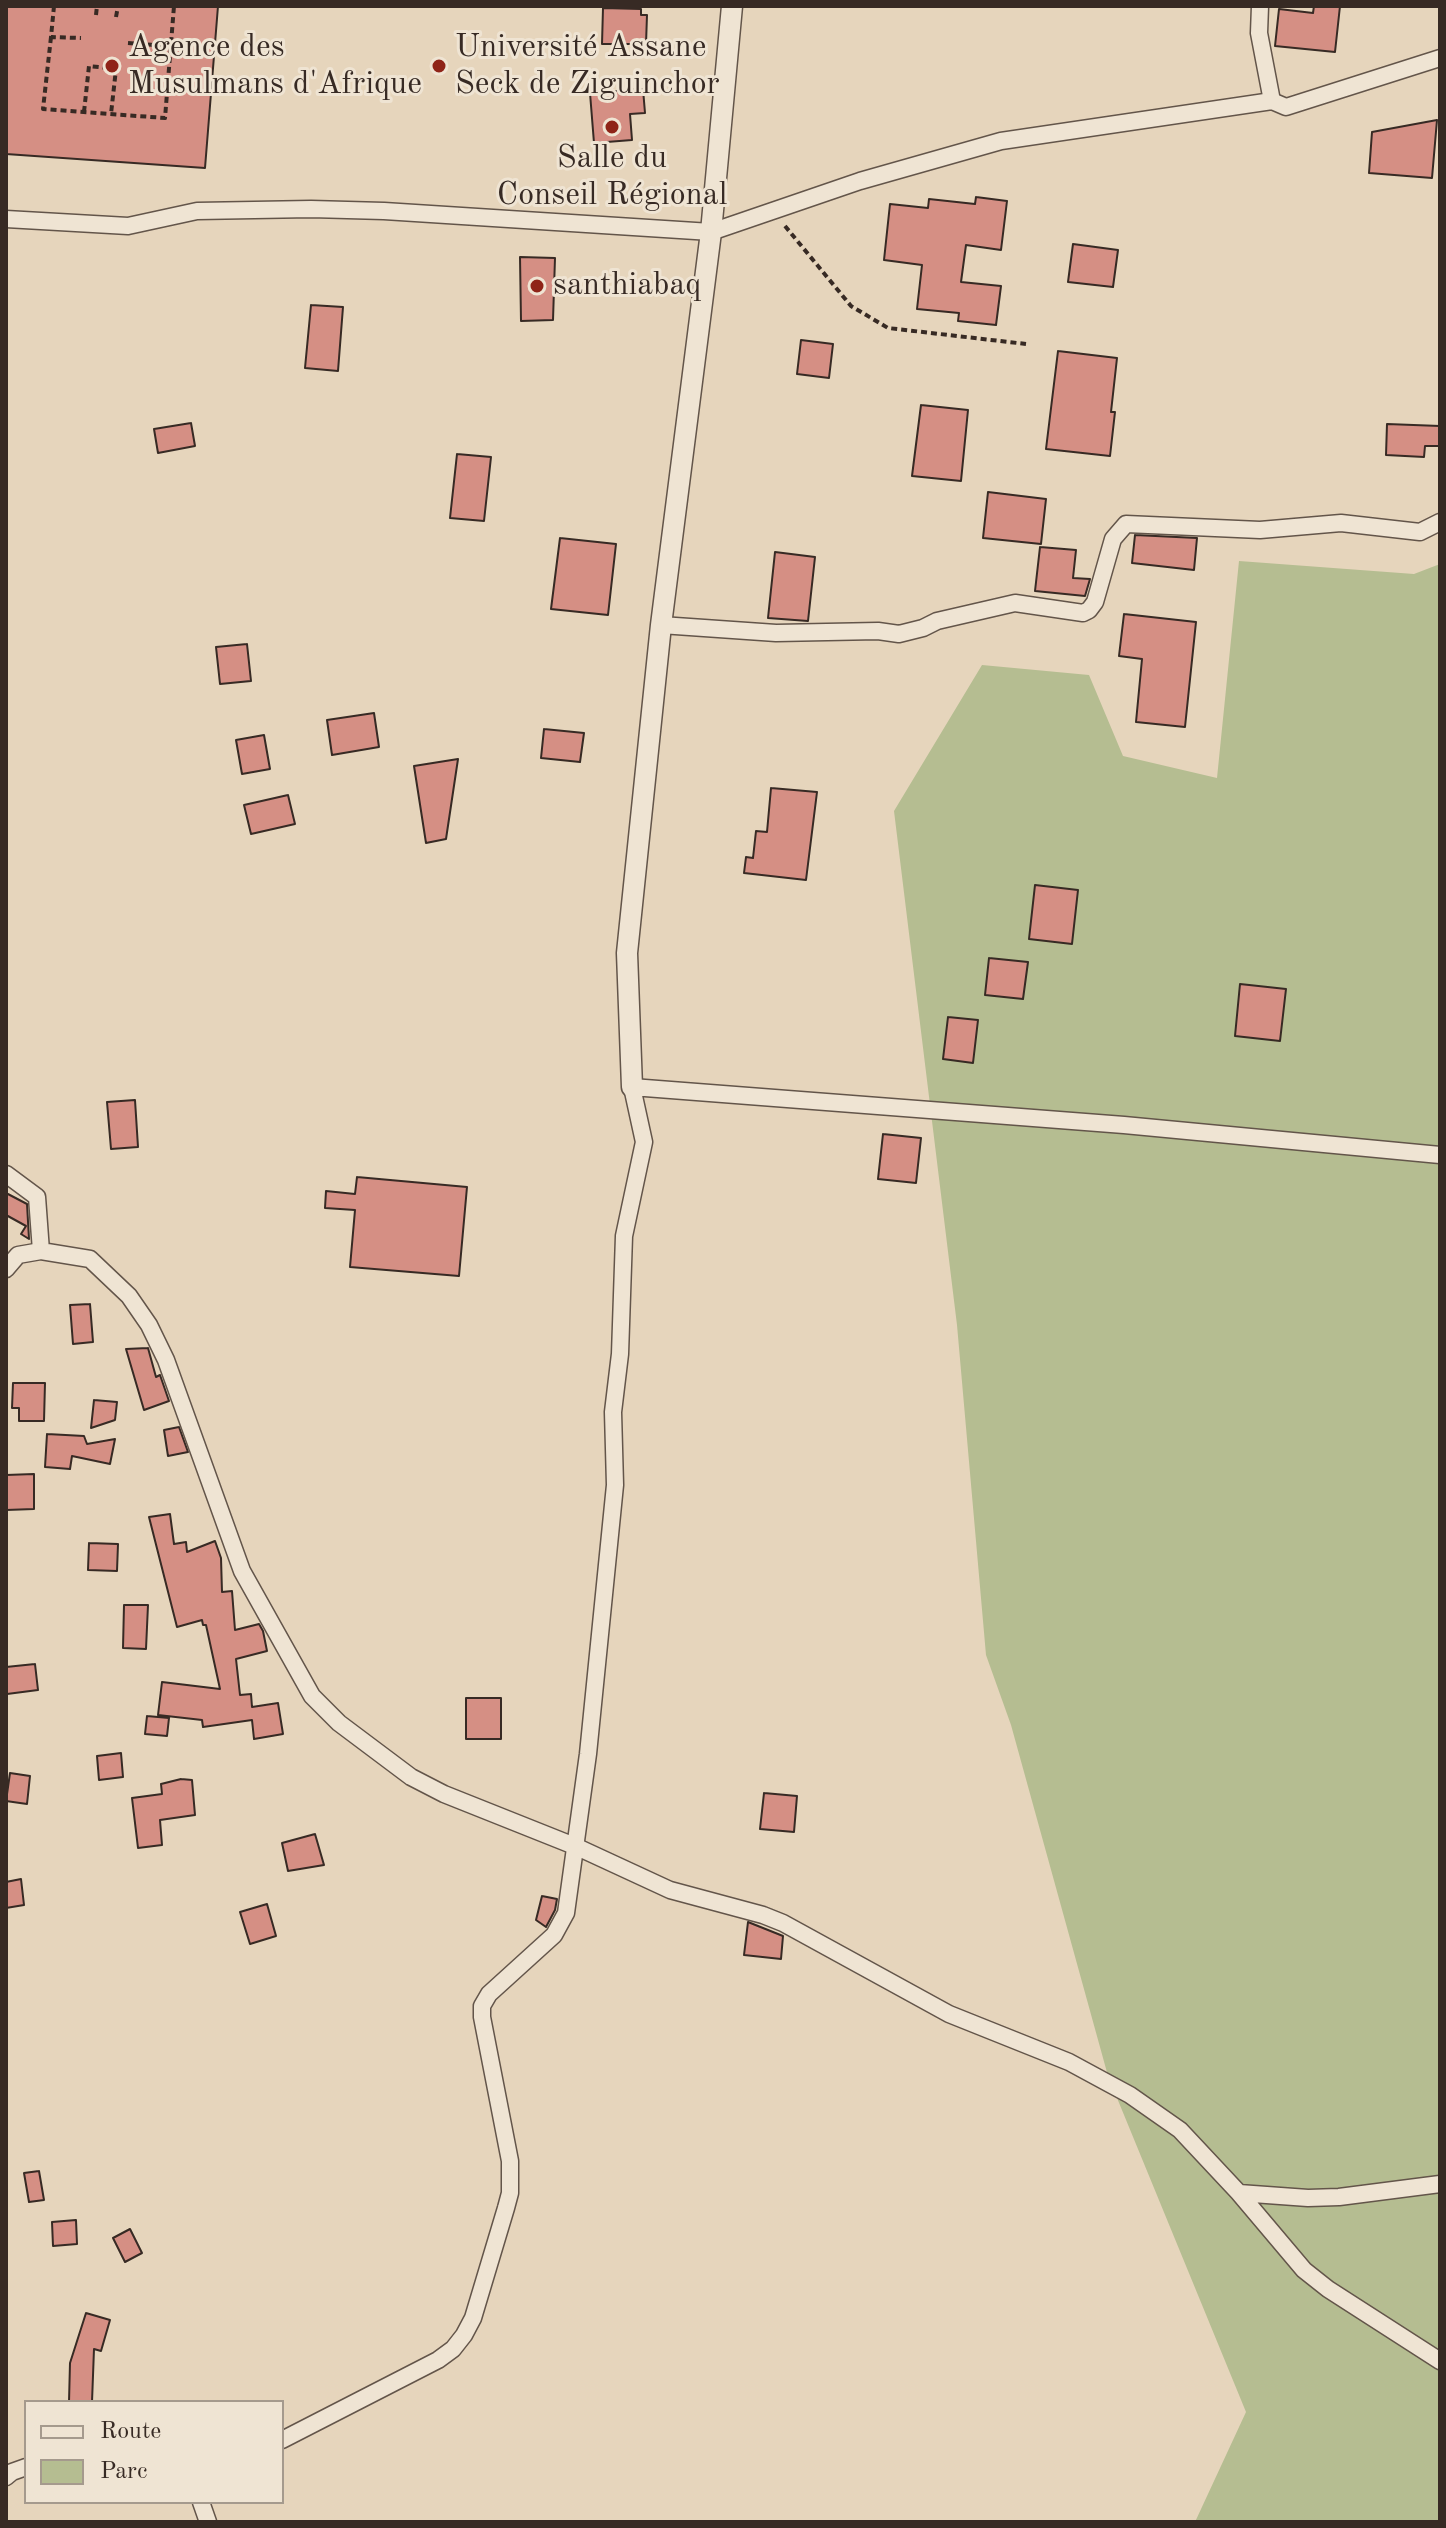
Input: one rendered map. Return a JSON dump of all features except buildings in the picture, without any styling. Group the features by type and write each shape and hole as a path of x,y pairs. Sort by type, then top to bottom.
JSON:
{"street":[{"path":"284,2439 438,2360 453,2349 464,2335 473,2318 506,2208 511,2177 482,2006 489,1994 554,1935 566,1913 577,1847 615,1485 613,1412 620,1354 624,1236 644,1142 632,1087 627,953 661,625 711,232 732,6"},
{"path":"1260,6 1259,33 1272,101"},
{"path":"6,219 128,226 197,211 311,209 711,232 860,181 1001,141 1272,101 1286,107 1440,58"},
{"path":"661,625 776,633 878,631 899,634 937,621 1015,603 1083,613 1095,602 1113,539 1126,524 1260,530 1341,523 1420,532 1440,522"},
{"path":"632,1087 1108,1124 1440,1155"},
{"path":"6,1174 37,1197 41,1251"},
{"path":"6,1269 18,1255 41,1251 90,1259 129,1296 149,1325 166,1360 242,1571 312,1696 339,1723 411,1777 444,1794 577,1847 670,1890 783,1923 949,2014 1069,2062 1130,2095 1180,2130 1304,2270 1328,2289 1440,2361"},
{"path":"1239,2193 1339,2197 1440,2184"},
{"path":"6,2477 24,2468"}],"path":[{"path":"54,6 43,109 165,118 174,6"},
{"path":"96,15 97,6"},
{"path":"116,17 118,6"},
{"path":"51,37 81,38"},
{"path":"128,43 170,46"},
{"path":"84,112 89,66 116,69 111,114"},
{"path":"773,212 851,306 888,328 1026,344"}],"green space":[{"path":"1239,561 1414,574 1440,564 1440,2522 1195,2522 1246,2412 1108,2076 1011,1725 986,1655 957,1325 894,811 982,665 1089,675 1123,756 1217,778"}],"place":[{"name":"Agence des Musulmans d'Afrique","path":"112,66"},
{"name":"Université Assane Seck de Ziguinchor","path":"439,66"},
{"name":"Salle du Conseil Régional","path":"612,127"},
{"name":"santhiabaq","path":"537,286"}]}
